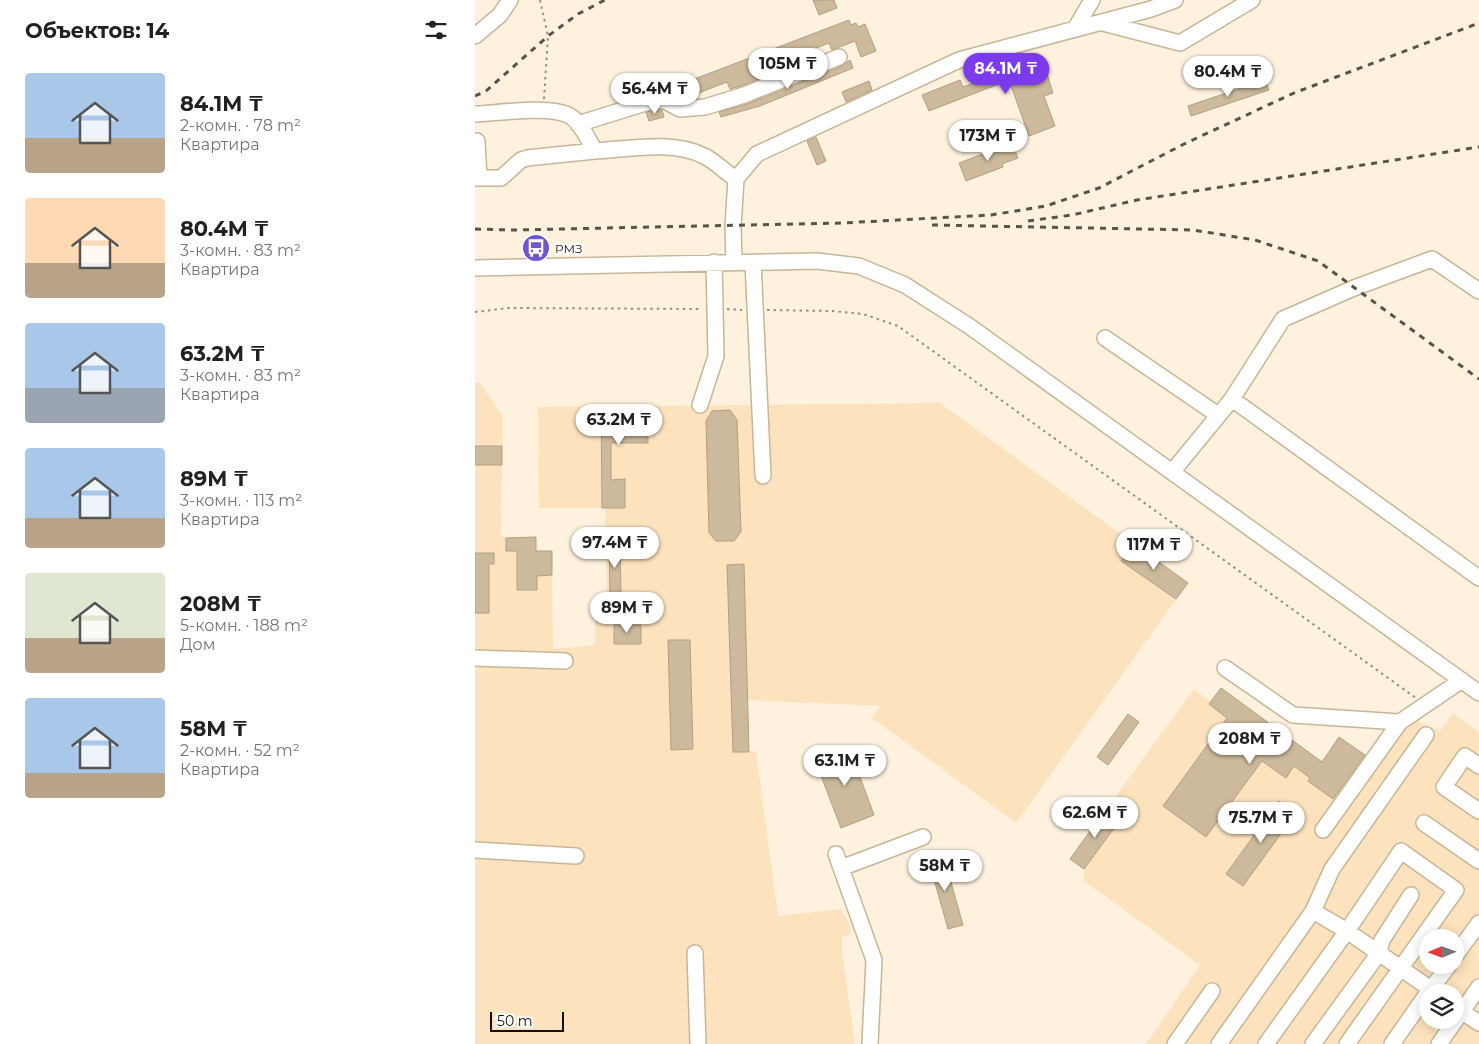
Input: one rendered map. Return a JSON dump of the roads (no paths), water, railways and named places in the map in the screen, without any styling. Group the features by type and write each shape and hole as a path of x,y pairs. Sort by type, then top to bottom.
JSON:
{"street":[{"path":"475,36 500,15 510,0"},
{"path":"1075,29 1092,0"},
{"path":"733,262 735,179 757,154 959,60 1151,9 1175,0"},
{"path":"1101,22 1180,43 1252,0"},
{"path":"578,124 655,100 665,101 679,109 685,110 705,107 744,95 839,57"},
{"path":"476,114 543,111 569,116 578,124 595,151"},
{"path":"477,141 477,178 501,178 521,160 527,158 595,151 670,147 684,149 704,156 735,179"},
{"path":"1172,472 1232,399 1283,320 1354,288 1432,259 1479,291"},
{"path":"475,268 817,261 859,266 905,285 969,326 1479,693"},
{"path":"701,406 716,356 714,262"},
{"path":"753,262 763,476"},
{"path":"1105,338 1218,415"},
{"path":"1232,399 1479,578"},
{"path":"475,658 565,661"},
{"path":"1225,668 1293,715 1400,722"},
{"path":"1323,830 1400,722 1461,680"},
{"path":"1219,1044 1313,911 1332,869 1426,735"},
{"path":"1479,766 1465,756 1444,787 1479,811"},
{"path":"1424,822 1479,861"},
{"path":"870,1044 874,960 838,861 923,837"},
{"path":"475,850 576,856"},
{"path":"1266,1044 1347,932 1401,851 1456,890 1347,1044"},
{"path":"1313,1044 1379,953 1382,940 1411,895"},
{"path":"1313,911 1379,953 1420,984"},
{"path":"1464,944 1479,923"},
{"path":"695,953 698,1044"},
{"path":"1464,1003 1479,987"},
{"path":"1175,1044 1212,991"},
{"path":"1392,1044 1419,1007"},
{"path":"1464,1013 1479,1023"},
{"path":"1439,1044 1447,1029"}],"railway":[{"path":"475,96 486,91 548,36 578,14 605,0"},
{"path":"475,229 513,230 842,223 991,215 1046,206 1099,188 1184,144 1294,93 1479,23"},
{"path":"1028,221 1072,215 1137,200 1479,147"},
{"path":"932,225 1193,230 1255,240 1318,261 1479,379"}],"place":[{"name":"РМЗ","path":"536,248"}]}
